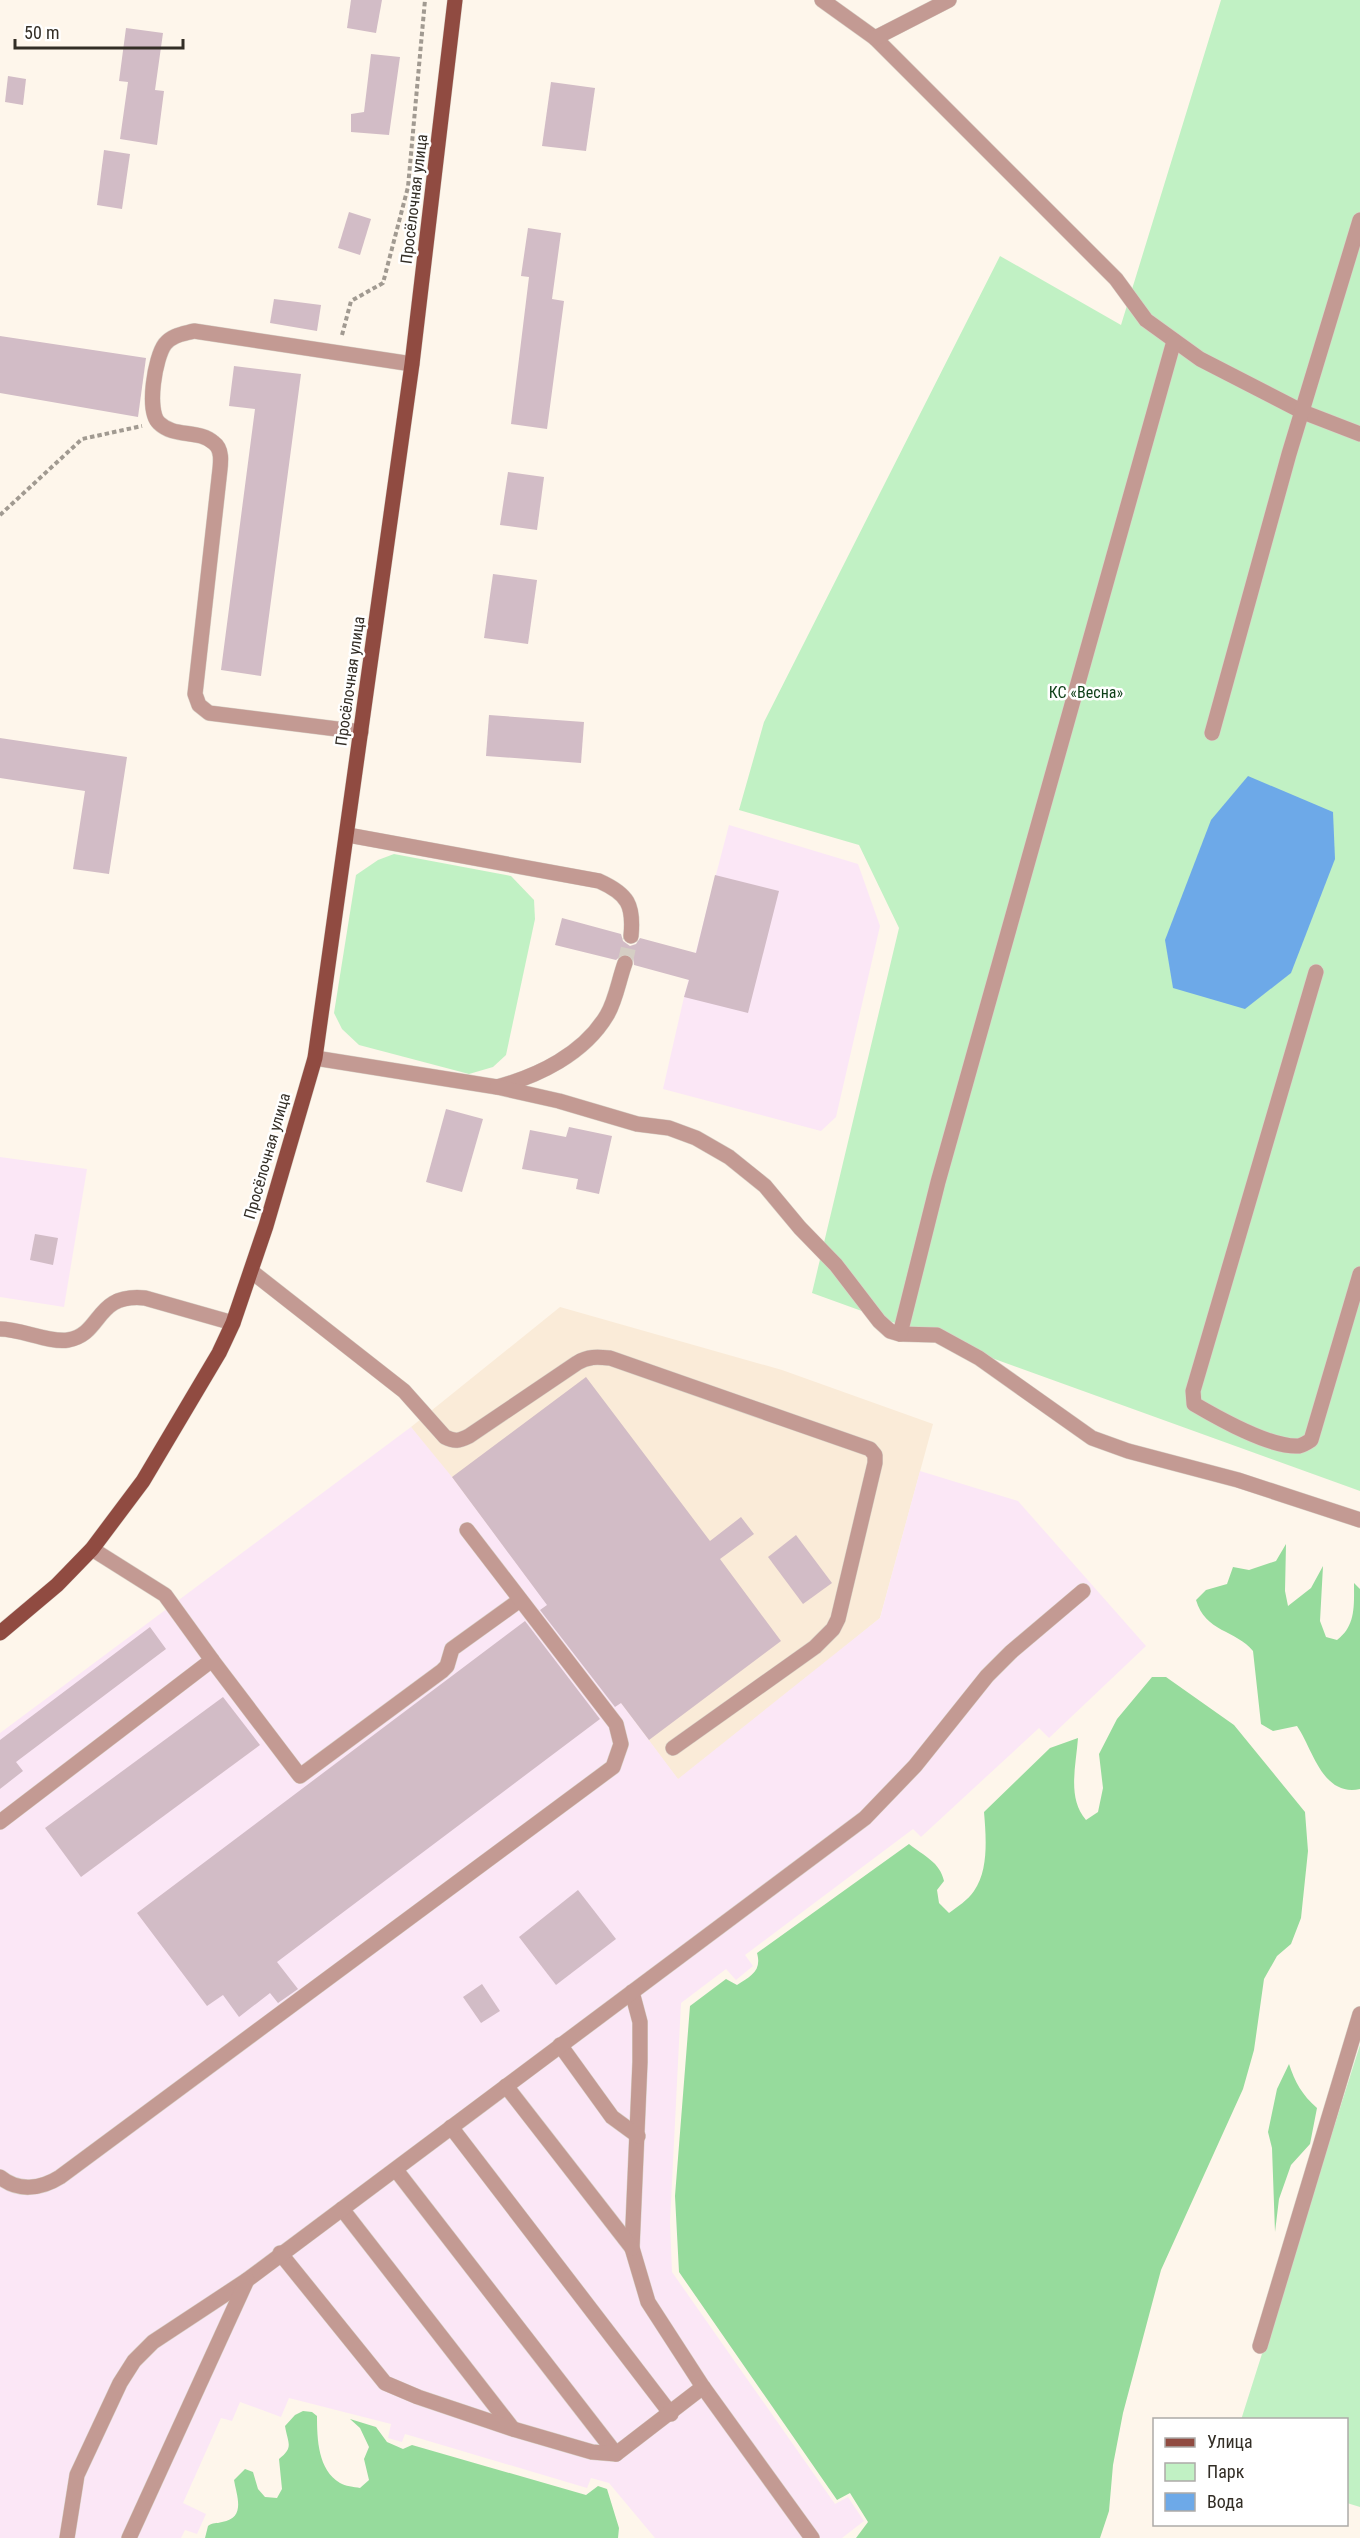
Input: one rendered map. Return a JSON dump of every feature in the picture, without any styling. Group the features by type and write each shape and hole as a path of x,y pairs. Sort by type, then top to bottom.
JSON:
{"main road":[{"name":"Просёлочная улица","path":"0,1633 57,1585 92,1549 143,1481 219,1353 233,1323 266,1226 315,1058 412,364 455,0"}],"street":[{"path":"822,0 874,38 1116,279 1146,320 1200,359 1303,412 1360,434"},
{"path":"874,38 949,0"},
{"path":"1212,733 1283,475 1360,220"},
{"path":"361,732 209,713 199,705 195,694 219,478 220,450 215,443 204,436 171,431 158,423 152,413 158,358 166,343 177,335 194,332 412,364"},
{"path":"900,1334 941,1170 1174,341"},
{"path":"348,834 599,881 617,889 627,902 633,915 631,936"},
{"path":"497,1087 540,1072 586,1040 608,1014 625,963"},
{"path":"1316,972 1193,1391 1194,1404 1224,1422 1267,1440 1299,1446 1311,1440 1360,1274"},
{"path":"315,1058 497,1087 559,1101 637,1124 669,1128 696,1138 729,1157 765,1186 800,1228 836,1265 879,1321 890,1331 900,1334 937,1335 958,1346 1028,1390 1060,1418 1092,1438 1128,1451 1238,1480 1360,1520"},
{"path":"251,1271 404,1391 445,1437 452,1441 460,1441 469,1436 577,1362 585,1358 597,1357 610,1358 870,1449 875,1455 875,1463 838,1620 833,1629 815,1647 673,1748"},
{"path":"0,1329 66,1341 79,1337 108,1305 129,1297 145,1298 233,1323"},
{"path":"0,2177 13,2186 31,2188 51,2183 60,2177 613,1767 621,1744 616,1724 467,1530"},
{"path":"92,1549 165,1595 300,1776 442,1671 447,1666 452,1649 520,1600"},
{"path":"67,2538 77,2475 120,2383 134,2361 153,2342 247,2280 280,2253 396,2170 865,1818 915,1766 987,1676 1011,1652 1083,1591"},
{"path":"0,1822 212,1660"},
{"path":"633,1992 640,2022 638,2136 632,2248 648,2302 703,2387 812,2538"},
{"path":"1260,2346 1360,2014"},
{"path":"561,2045 612,2118 638,2136"},
{"path":"506,2086 632,2248"},
{"path":"451,2127 671,2414"},
{"path":"396,2170 616,2454"},
{"path":"342,2209 513,2429"},
{"path":"280,2253 385,2383 418,2397 513,2429 592,2452 616,2454 671,2414 703,2387"},
{"path":"129,2538 247,2280"}],"path":[{"path":"337,353 351,302 383,283 408,187 425,0"},
{"path":"0,515 82,439 158,423"}],"shaded area":[{"path":"729,825 858,864 880,926 836,1117 821,1131 663,1089 684,997"},
{"path":"0,1157 87,1169 64,1307 0,1297"},
{"path":"560,1307 782,1370 933,1424 880,1618 680,1782 411,1427"},
{"path":"411,1427 452,1477 678,1779 880,1618 920,1471 1018,1501 1146,1646 1049,1738 1039,1728 921,1837 913,1829 745,1955 753,1966 736,1980 726,1969 681,2003 670,2222 672,2272 835,2504 848,2497 864,2521 842,2538 655,2538 609,2483 591,2478 587,2488 405,2434 402,2442 388,2438 391,2424 289,2398 281,2417 240,2402 232,2421 221,2418 183,2503 206,2514 197,2534 185,2530 181,2538 0,2538 0,1733"}],"green space":[{"name":"КС «Весна»","path":"1221,0 1360,0 1360,1491 812,1293 899,928 859,845 739,810 764,722 1000,256 1121,325"},
{"path":"394,854 511,876 534,900 535,919 506,1055 493,1067 469,1074 359,1045 342,1029 334,1013 356,875 378,860"},
{"path":"1286,1544 1285,1591 1288,1606 1311,1588 1323,1566 1320,1621 1326,1637 1337,1640 1348,1628 1353,1614 1354,1583 1360,1589 1360,1789 1347,1790 1336,1786 1328,1779 1320,1769 1297,1726 1273,1731 1261,1724 1253,1651 1246,1644 1206,1619 1196,1600 1206,1590 1227,1584 1233,1567 1249,1570 1276,1561"},
{"path":"1152,1677 1166,1677 1234,1725 1305,1812 1308,1851 1301,1918 1291,1944 1277,1956 1264,1979 1254,2050 1243,2089 1161,2270 1123,2413 1113,2465 1109,2511 1100,2538 856,2538 868,2522 850,2493 837,2500 679,2272 675,2196 690,2006 726,1979 737,1985 747,1979 757,1969 757,1953 909,1844 931,1860 942,1874 944,1881 937,1890 939,1903 949,1913 972,1894 979,1883 985,1853 984,1812 1050,1748 1078,1738 1074,1781 1076,1802 1086,1820 1098,1812 1103,1788 1099,1754 1117,1719"},
{"path":"1360,2045 1360,2507 1348,2503 1348,2418 1242,2418"},
{"path":"1289,2064 1300,2088 1317,2108 1310,2144 1291,2165 1279,2199 1275,2232 1272,2148 1268,2132 1277,2089"},
{"path":"303,2411 312,2412 317,2416 318,2444 323,2462 333,2477 342,2484 360,2488 369,2480 364,2459 369,2447 360,2428 350,2419 376,2427 387,2442 403,2449 412,2445 586,2495 598,2486 607,2489 619,2528 618,2538 205,2538 208,2526 230,2520 237,2511 238,2500 234,2480 245,2469 253,2472 258,2489 265,2497 277,2498 282,2489 279,2459 287,2451 289,2445 285,2426 295,2415"}],"water":[{"path":"1248,776 1333,812 1335,859 1291,973 1245,1009 1173,988 1165,940 1211,820"}],"building":[{"path":"351,0 382,0 376,33 347,28"},
{"path":"126,28 163,33 155,90 164,91 157,145 120,139 128,82 119,81"},
{"path":"371,54 400,57 389,135 351,132 351,114 364,112"},
{"path":"8,76 26,79 23,105 5,102"},
{"path":"551,82 595,88 586,151 542,146"},
{"path":"104,150 130,154 122,209 97,205"},
{"path":"349,212 371,219 360,255 338,248"},
{"path":"528,228 561,233 552,299 564,301 547,429 511,424 529,277 521,276"},
{"path":"274,299 321,305 317,331 270,323"},
{"path":"0,336 146,358 138,417 0,393"},
{"path":"234,366 301,374 261,676 221,670 255,409 229,406"},
{"path":"508,472 544,477 537,530 500,525"},
{"path":"493,574 537,580 528,644 484,638"},
{"path":"489,715 584,722 581,763 486,756"},
{"path":"0,738 127,757 109,874 73,869 85,791 0,778"},
{"path":"715,875 779,891 748,1013 684,997 689,980 634,965 633,957 629,954 623,954 616,960 555,945 562,918 621,934 623,941 630,946 636,944 640,938 696,953"},
{"path":"446,1109 483,1119 462,1192 426,1182"},
{"path":"569,1127 612,1136 599,1194 576,1189 578,1179 522,1169 530,1130 566,1137"},
{"path":"35,1234 58,1238 53,1265 30,1260"},
{"path":"586,1377 710,1541 741,1517 754,1534 720,1559 781,1641 649,1740 621,1703 615,1707 540,1610 547,1605 452,1477"},
{"path":"796,1535 832,1583 803,1604 768,1557"},
{"path":"525,1621 600,1719 277,1962 298,1989 278,2003 270,1993 239,2017 223,1995 207,2006 137,1913"},
{"path":"150,1627 166,1649 16,1762 23,1771 0,1789 0,1740"},
{"path":"223,1697 260,1745 81,1877 45,1828"},
{"path":"578,1890 616,1939 556,1985 519,1937"},
{"path":"482,1984 500,2011 481,2023 463,1997"}],"tunnel":[{"path":"625,963 631,936"}]}
